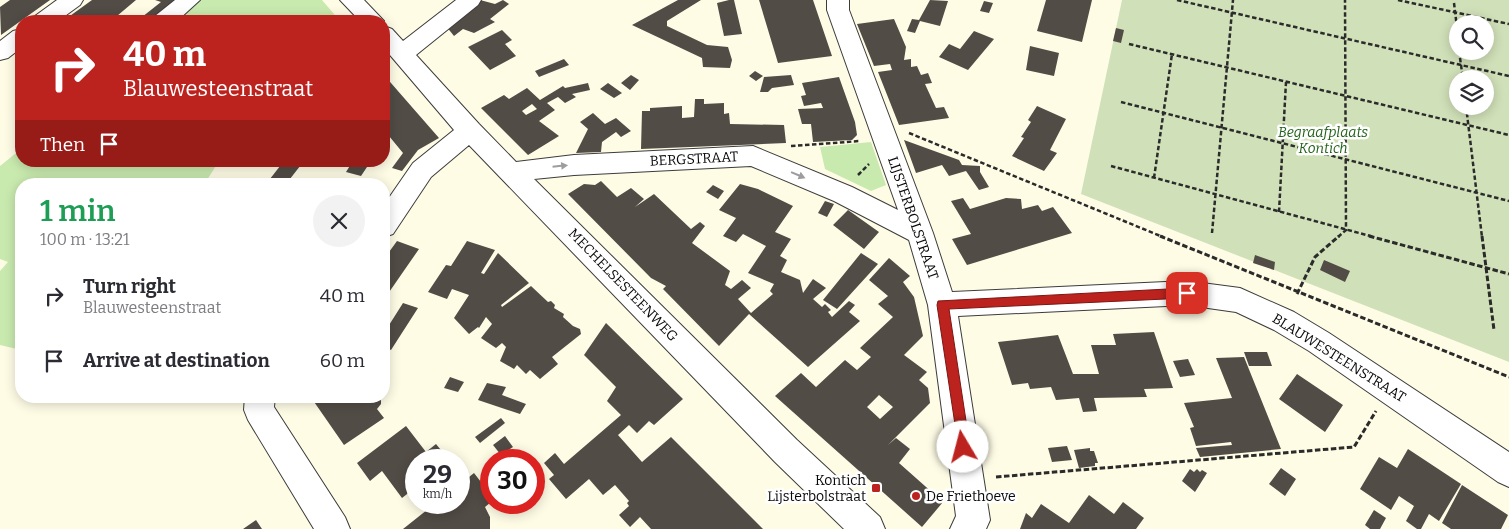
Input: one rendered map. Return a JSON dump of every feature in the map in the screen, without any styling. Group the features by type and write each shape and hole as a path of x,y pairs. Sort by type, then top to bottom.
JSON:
{"street":[{"path":"51,15 72,0"},
{"path":"170,15 189,0"},
{"path":"351,0 367,12"},
{"path":"401,54 470,0"},
{"name":"LIJSTERBOLSTRAAT","path":"838,0 838,10 920,234 942,305 973,520 967,529"},
{"path":"0,52 15,41"},
{"name":"MECHELSESTEENWEG","path":"390,41 470,131 786,451 868,529"},
{"path":"390,217 422,170 440,153 470,131"},
{"name":"BERGSTRAAT","path":"512,172 574,165 753,156 842,194 920,234"},
{"name":"BLAUWESTEENSTRAAT","path":"942,305 1187,293 1240,300 1284,321 1509,470"},
{"path":"260,403 259,410 333,529"}],"path":[{"path":"1177,0 1509,76"},
{"path":"1212,233 1233,0"},
{"path":"1298,293 1315,257 1346,230 1345,0"},
{"path":"1398,0 1509,24"},
{"path":"1454,3 1454,15"},
{"path":"1129,44 1509,135"},
{"path":"1154,178 1172,54"},
{"path":"1460,60 1462,70"},
{"path":"1279,212 1286,82"},
{"path":"1121,102 1509,201"},
{"path":"1467,115 1494,330"},
{"path":"753,156 786,146 882,130 1074,199 1298,293 1509,377"},
{"path":"1111,166 1509,274"},
{"path":"968,480 1354,448 1390,390"}],"green space":[{"path":"196,0 322,0 335,15 178,15"},
{"name":"Begraafplaats Kontich","path":"1122,0 1509,0 1509,362 1081,194"},
{"path":"871,142 886,185 871,191 825,169 820,147"},
{"path":"15,154 15,167 215,167 208,178 15,178 15,349 0,345 0,271 8,262 0,259 0,166"}],"building":[{"path":"10,0 50,0 29,15 15,15 15,25 1,35 0,7"},
{"path":"92,0 136,0 118,15 71,15"},
{"path":"155,0 180,0 163,15 145,15 161,2"},
{"path":"480,0 495,4 503,0 509,4 490,19 495,22 474,33 463,29 454,36 446,26"},
{"path":"678,0 701,0 667,21 667,26 707,45 728,47 732,60 730,68 703,67 702,58 632,25"},
{"path":"734,0 742,34 724,36 717,3"},
{"path":"759,0 813,0 832,56 778,63"},
{"path":"930,0 948,1 940,26 920,21 915,33 907,31 912,19 919,20"},
{"path":"1046,0 1092,0 1082,42 1037,31"},
{"path":"984,1 993,3 989,13 980,11"},
{"path":"894,19 906,47 904,60 911,59 911,67 917,66 921,75 928,73 932,83 925,84 936,108 944,107 949,118 899,125 878,72 892,70 890,64 874,66 857,24"},
{"path":"1116,28 1124,30 1121,43 1113,41"},
{"path":"502,30 512,40 505,44 516,56 490,70 468,47"},
{"path":"974,31 994,39 968,70 939,57 949,44 960,49"},
{"path":"1030,46 1059,53 1054,76 1026,70"},
{"path":"564,59 569,65 539,77 535,71"},
{"path":"755,71 763,76 756,81 749,76"},
{"path":"631,75 639,80 630,90 621,83"},
{"path":"791,75 794,85 772,88 768,92 760,92 764,77"},
{"path":"839,77 855,122 857,135 852,140 813,142 811,124 802,124 798,109 823,108 821,103 804,106 801,96 806,95 802,83"},
{"path":"390,82 439,138 418,150 402,171 392,168 403,153 390,137"},
{"path":"588,83 590,90 572,94 576,97 565,103 558,97 547,103 555,110 539,121 559,136 528,155 481,108 504,95 509,99 527,88 540,100 563,86 565,88","holes":["532,104 537,109 526,115 522,111"]},
{"path":"608,83 622,93 614,98 600,89"},
{"path":"695,99 704,99 704,104 724,103 724,114 729,113 730,124 784,125 786,143 641,149 642,111 650,111 650,108 682,106 682,118 694,117"},
{"path":"1037,106 1066,119 1050,150 1057,153 1044,171 1012,156 1024,138 1021,137 1031,122 1028,120"},
{"path":"593,113 605,124 616,118 631,131 621,137 616,132 602,142 601,152 576,153 588,129 580,122"},
{"path":"904,140 959,160 962,165 980,166 980,172 989,187 979,190 966,171 949,176 942,165 916,173"},
{"path":"279,167 299,167 291,178 271,178"},
{"path":"349,167 367,167 361,176 346,172"},
{"path":"601,181 617,197 631,188 644,199 635,207 654,194 691,229 700,222 705,226 692,243 730,271 725,285 731,289 742,280 751,288 738,299 751,313 773,294 770,291 774,284 748,273 766,246 743,234 736,242 723,236 736,218 719,210 740,184 758,189 793,206 775,232 791,239 780,256 787,260 781,272 800,280 803,293 813,279 826,288 813,299 822,307 825,304 831,310 828,312 832,317 849,301 855,305 849,312 860,321 808,367 749,314 719,346 663,289 666,286 651,278 568,194 584,184 595,185"},
{"path":"713,185 724,191 718,199 706,192"},
{"path":"963,198 970,209 1006,198 1021,199 1022,209 1038,205 1042,211 1053,207 1072,233 967,265 952,239 971,234 951,201"},
{"path":"825,201 834,204 827,217 818,213"},
{"path":"848,210 879,232 864,249 833,225"},
{"path":"397,241 419,249 390,291 390,251"},
{"path":"467,241 495,250 481,273 484,274 498,253 529,283 501,305 502,307 531,286 548,302 551,301 555,305 554,308 564,314 563,317 573,326 580,329 581,334 552,357 558,364 540,379 530,370 526,374 517,365 514,369 500,361 506,347 502,343 496,348 481,338 492,324 486,317 479,328 469,334 454,318 469,295 452,289 447,299 428,292 446,265 451,266"},
{"path":"861,253 878,264 837,309 823,300"},
{"path":"1255,255 1275,262 1274,270 1253,263"},
{"path":"889,258 910,276 903,282 914,297 923,336 904,355 927,372 919,380 928,388 930,403 888,445 896,438 910,449 899,463 943,502 922,527 775,396 801,373 816,387 845,360 857,370 871,357 860,348 893,317 878,304 888,296 869,280","holes":["879,395 893,407 880,419 867,407"]},
{"path":"1324,260 1350,271 1345,282 1320,270"},
{"path":"403,303 418,308 391,350 390,324"},
{"path":"606,323 683,399 654,425 649,421 637,433 629,425 618,435 642,462 671,437 763,529 651,529 640,517 630,527 619,515 629,506 627,503 629,501 615,485 603,495 589,479 566,499 549,479 554,475 545,462 555,453 564,464 621,415 607,401 616,387 584,355"},
{"path":"1154,332 1173,388 1144,389 1147,397 1094,398 1097,411 1083,412 1079,398 1056,400 1051,387 1030,389 1028,383 1012,385 998,342 1058,335 1073,374 1099,374 1091,345 1116,345 1113,334"},
{"path":"1244,352 1267,352 1272,366 1249,366"},
{"path":"1244,357 1281,449 1200,457 1196,448 1232,445 1231,442 1196,446 1190,428 1194,427 1184,403 1232,398 1216,358"},
{"path":"1188,359 1195,375 1180,377 1173,361"},
{"path":"1297,374 1343,405 1325,432 1279,399"},
{"path":"450,377 464,382 458,392 444,388"},
{"path":"487,383 506,387 502,395 526,404 520,414 478,400"},
{"path":"315,403 381,403 377,409 384,418 344,445"},
{"path":"501,418 505,423 480,443 475,437"},
{"path":"406,426 424,449 405,449 405,496 402,498 382,471 370,481 357,463"},
{"path":"505,436 513,447 510,449 496,449 493,445"},
{"path":"436,444 440,449 430,449"},
{"path":"1067,446 1072,460 1052,462 1048,448"},
{"path":"1090,448 1090,451 1094,451 1098,463 1095,463 1095,466 1079,468 1074,450"},
{"path":"1408,449 1461,484 1439,521 1429,514 1421,529 1417,529 1406,521 1414,506 1399,496 1391,510 1360,489 1379,457 1397,468"},
{"path":"1281,468 1296,479 1285,496 1269,484"},
{"path":"1190,469 1194,472 1197,469 1200,472 1202,470 1207,473 1195,492 1182,481"},
{"path":"474,473 480,481 480,514 488,514 490,529 403,529 422,514 470,514 470,476"},
{"path":"1462,485 1508,515 1501,529 1451,529 1442,523"},
{"path":"1089,495 1114,514 1123,502 1144,518 1136,529 1020,529 1026,513 1032,518 1041,504 1069,523"},
{"path":"1374,510 1386,518 1380,529 1370,529 1365,525"},
{"path":"256,520 262,529 243,529"}],"place":[{"name":"Kontich Lijsterbolstraat","path":"876,488"},
{"name":"De Friethoeve","path":"916,496"}],"route":[{"path":"963,447 942,305 1187,293"}]}
